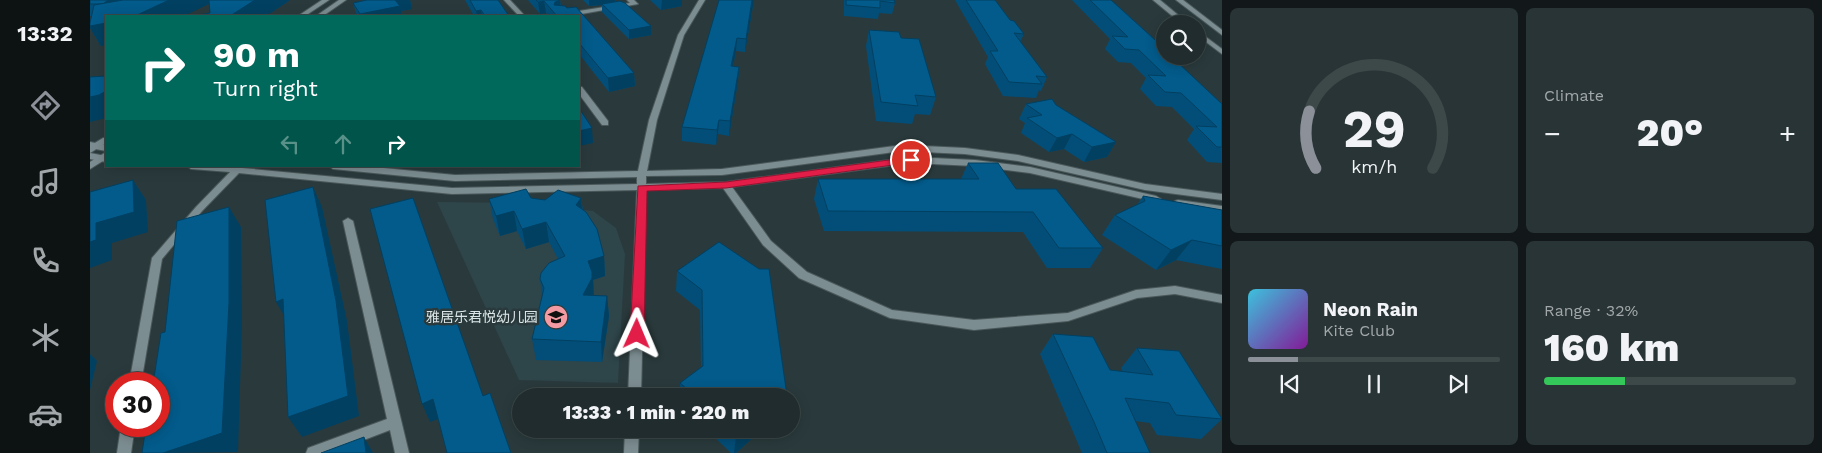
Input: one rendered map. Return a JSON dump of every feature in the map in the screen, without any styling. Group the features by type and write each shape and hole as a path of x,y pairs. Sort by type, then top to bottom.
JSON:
{"street":[{"path":"303,15 326,0"},
{"path":"320,15 343,0"},
{"path":"507,0 521,15"},
{"path":"566,15 635,4 630,0"},
{"path":"634,388 642,175 653,120 681,35 702,0"},
{"path":"1156,0 1175,15"},
{"path":"1178,0 1222,32"},
{"path":"1206,39 1222,52"},
{"path":"580,90 605,123"},
{"path":"342,167 455,178 642,175 722,172 902,148 965,151 1018,158 1145,187 1222,197"},
{"path":"90,156 104,157"},
{"path":"90,166 104,157"},
{"path":"216,167 452,191 726,185 911,160 975,163 1030,170 1162,200 1222,209"},
{"path":"138,372 157,258 199,208 239,168"},
{"path":"726,185 767,243 803,275 890,314 974,325 1068,317 1136,294 1175,290 1222,299"},
{"path":"348,221 402,453"},
{"path":"313,453 395,422"},
{"path":"124,453 126,437"},
{"path":"631,453 632,438"}],"shaded area":[{"name":"雅居乐君悦幼儿园","path":"437,202 523,203 593,211 616,228 625,254 618,383 519,380"}],"building":[{"path":"90,0 108,0 103,4 90,4"},
{"path":"123,0 169,0 137,15 105,15 105,23 90,26 94,5"},
{"path":"209,0 255,0 232,15 199,15 210,13"},
{"path":"367,0 395,0 400,6 360,14 353,3"},
{"path":"470,0 498,0 508,15 484,15 481,10 476,11"},
{"path":"536,0 560,0 555,2 554,5 567,8 576,7 634,73 608,78 580,44 580,15 556,15 544,1 538,2"},
{"path":"719,0 752,0 746,39 737,38 731,66 739,67 730,121 719,120 717,130 682,127"},
{"path":"846,0 894,0 895,3 880,1 880,8 846,5"},
{"path":"966,0 995,0 1010,20 1014,21 1024,34 1014,33 1047,77 1036,76 1042,84 1009,82 990,51 998,51"},
{"path":"1090,0 1111,0 1156,41 1156,65 1180,65 1222,104 1222,147 1217,147 1196,126 1217,127 1181,93 1165,92 1148,75 1166,76 1139,50 1125,49 1112,36 1128,37"},
{"path":"620,1 625,3 651,26 629,30 602,4"},
{"path":"869,30 899,32 901,38 919,39 936,97 915,95 918,106 881,102"},
{"path":"105,76 105,92 90,97 90,77"},
{"path":"1052,99 1056,105 1116,142 1092,147 1072,134 1057,138 1027,118 1042,115 1026,104"},
{"path":"580,110 592,128 580,131"},
{"path":"968,163 998,163 1016,189 1056,189 1103,248 1059,248 1033,212 828,211 818,179 979,179"},
{"path":"133,180 134,212 96,223 96,240 90,242 90,192"},
{"path":"313,187 336,301 348,396 288,417 283,299 276,302 265,200"},
{"path":"526,189 531,198 545,200 558,190 581,198 576,205 586,212 597,229 604,256 588,261 592,278 583,295 607,296 601,342 532,339 544,288 540,279 541,273 549,263 565,256 546,222 522,229 514,211 496,216 489,199"},
{"path":"1143,196 1222,210 1222,246 1192,240 1171,250 1115,215 1145,201"},
{"path":"413,198 483,396 490,393 511,453 447,453 433,399 422,404 370,209"},
{"path":"229,207 229,303 222,433 163,453 142,453 144,437 170,437 170,372 155,372 161,333 165,332 177,221"},
{"path":"719,242 759,269 769,269 786,388 686,388 680,383 703,366 702,290 677,271"},
{"path":"1053,334 1093,337 1110,370 1153,375 1137,348 1179,351 1222,419 1176,415 1169,403 1125,398 1150,453 1107,453"},
{"path":"364,437 366,453 321,453"}],"place":[{"name":"雅居乐君悦幼儿园","path":"556,317"}],"route":[{"path":"637,334 642,188 726,185 911,160"}]}
